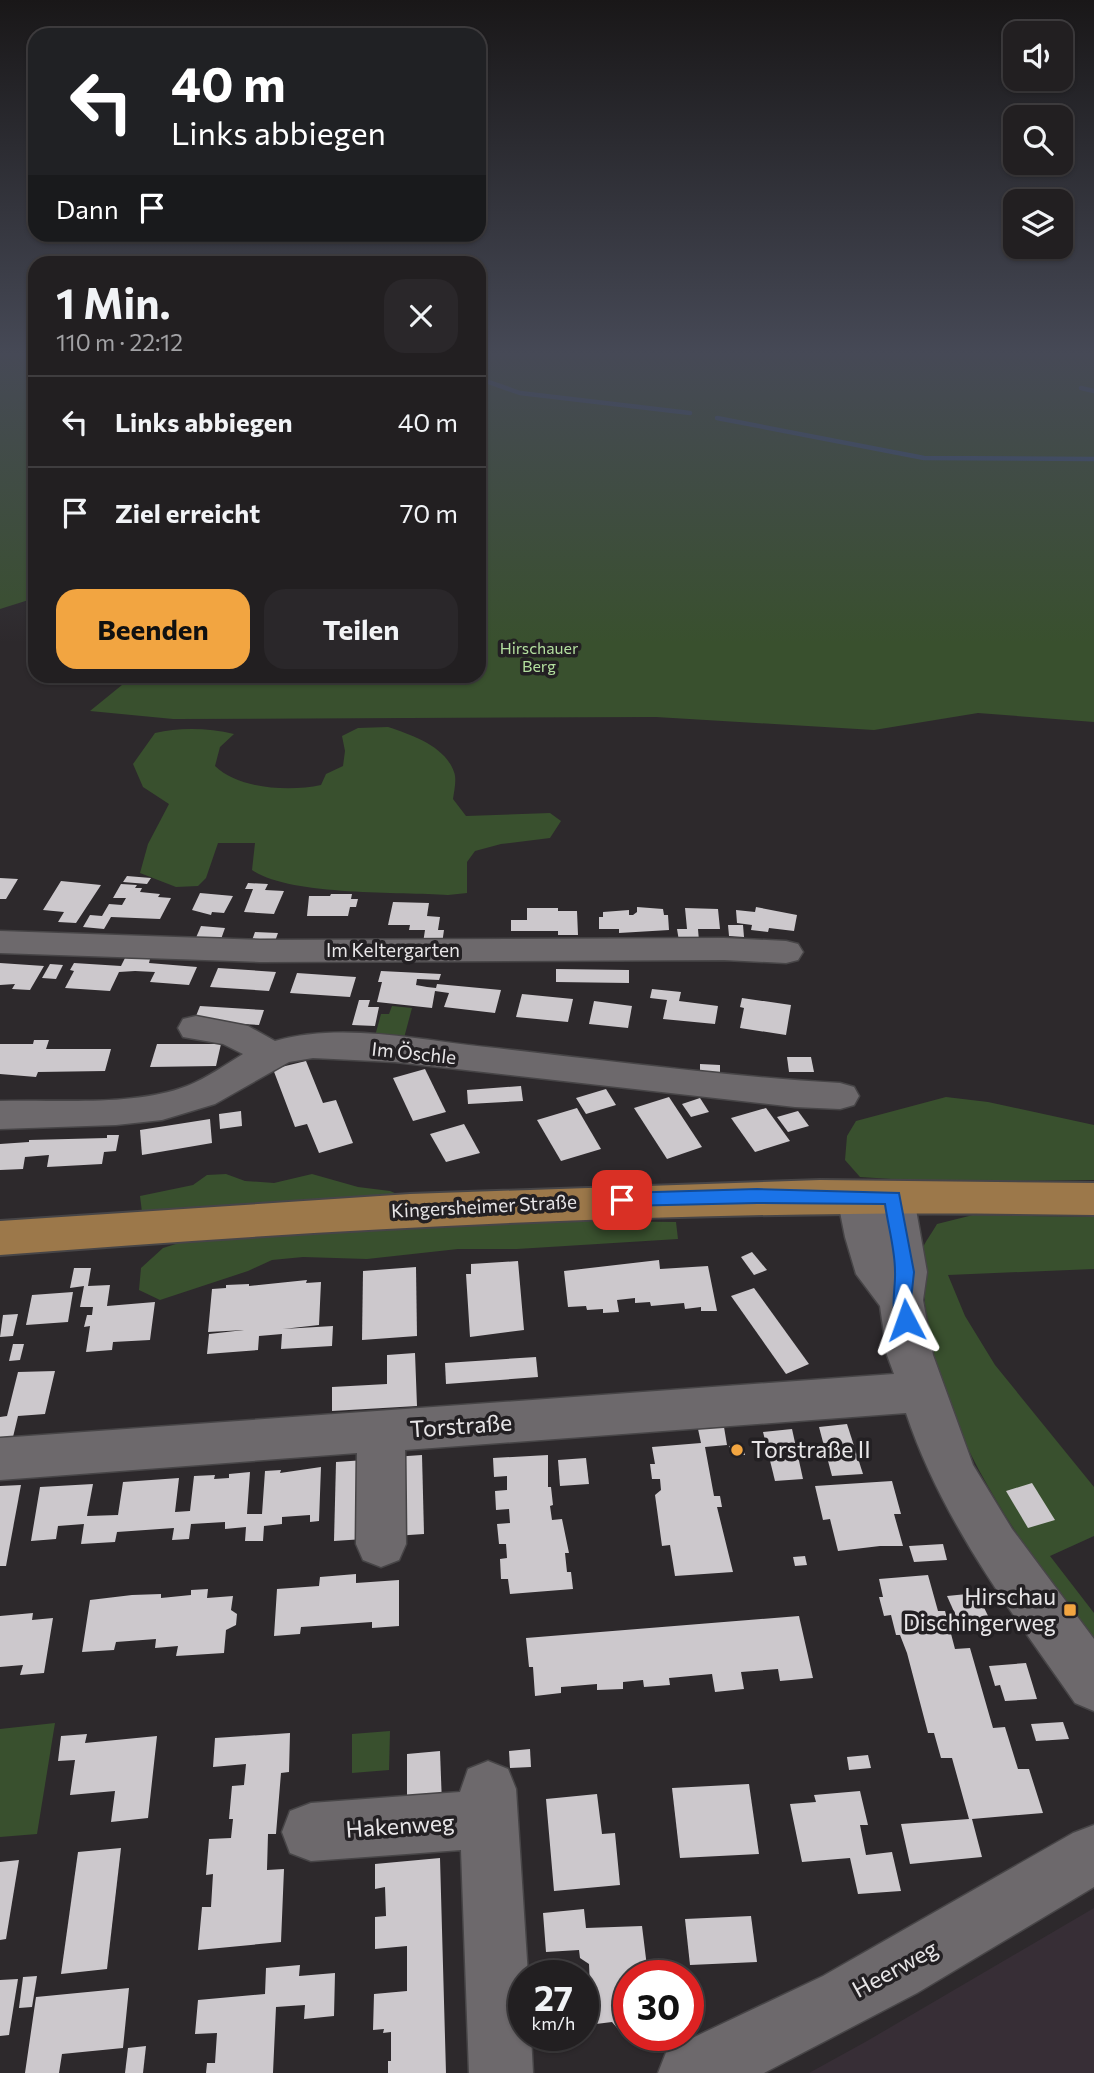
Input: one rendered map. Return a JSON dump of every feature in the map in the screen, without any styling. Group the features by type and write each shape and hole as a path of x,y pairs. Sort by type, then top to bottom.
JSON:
{"main road":[{"name":"Kingersheimer Straße","path":"0,1238 267,1217 496,1204 757,1196 1094,1199"}],"street":[{"name":"Im Keltergarten","path":"0,942 260,950 724,949 786,952"},
{"name":"Im Öschle","path":"0,1115 134,1109 184,1102 219,1086 268,1055 299,1046 373,1049 774,1092 840,1096"},
{"path":"875,1197 866,1237 878,1274 901,1300 910,1355 942,1449 972,1509 1021,1585 1094,1684"},
{"name":"Torstraße","path":"0,1458 921,1392"},
{"path":"381,1544 382,1432"},
{"name":"Hakenweg","path":"311,1832 488,1805 501,2073"},
{"name":"Heerweg","path":"690,2073 792,2025 936,1946 1094,1854"}],"lane":[{"path":"196,1028 241,1034 268,1055"}],"shaded area":[{"path":"1094,1908 1094,2073 809,2073 867,2041"}],"green space":[{"path":"0,449 28,449 28,600 0,609"},
{"name":"Hirschauer Berg","path":"486,449 1094,449 1094,722 978,713 874,730 656,717 173,719 90,711 124,683 486,683"},
{"path":"388,727 427,743 443,755 455,775 453,799 466,816 550,813 561,821 550,838 501,844 475,851 467,862 467,893 375,893 318,889 292,884 252,870 255,843 218,843 206,878 198,886 176,887 140,873 148,844 169,804 143,787 133,764 155,733 194,729 234,734 220,747 215,766 237,780 251,784 294,788 321,785 326,774 343,766 345,751 342,736 358,728"},
{"path":"392,1006 412,1008 404,1038 375,1036 381,1014 389,1014"},
{"path":"946,1097 988,1102 1094,1125 1094,1180 939,1182 860,1177 845,1160 847,1136 856,1121"},
{"path":"226,1174 245,1181 274,1183 312,1174 358,1187 390,1191 409,1199 142,1212 140,1196 193,1185 207,1175"},
{"path":"973,1215 1094,1217 1094,1269 948,1275 965,1316 995,1365 1094,1487 1094,1536 1050,1556 1094,1613 1094,1643 1008,1520 960,1432 942,1386 930,1338 922,1251 937,1224"},
{"path":"487,1220 676,1222 678,1239 517,1249 458,1249 367,1259 303,1257 272,1260 248,1271 160,1300 139,1290 141,1268 163,1248 198,1237"},
{"path":"55,1723 37,1834 0,1837 0,1729"},
{"path":"390,1731 389,1770 352,1773 352,1734"}],"building":[{"path":"127,876 151,878 147,884 123,882"},
{"path":"0,878 18,879 6,899 0,899"},
{"path":"61,881 101,885 76,923 58,922 64,912 43,910"},
{"path":"248,883 268,884 265,890 284,891 274,914 244,912 253,889 245,889"},
{"path":"121,884 137,885 135,888 142,888 140,892 171,898 160,919 111,917 104,929 83,927 90,915 102,916 109,904 122,905 126,898 113,898"},
{"path":"200,893 233,896 224,913 212,912 211,915 192,910"},
{"path":"352,894 351,899 358,899 356,907 350,907 348,916 307,916 309,896"},
{"path":"393,902 429,903 427,916 440,917 438,930 444,930 442,944 423,943 425,930 409,930 410,925 388,925"},
{"path":"637,907 663,909 664,915 668,915 669,930 619,933 619,929 599,929 599,917 603,917 603,912 629,910 629,915 633,915 637,912"},
{"path":"756,907 797,915 794,931 769,928 768,932 751,930 752,925 737,923 736,910 755,912"},
{"path":"527,908 577,911 578,935 558,935 558,931 511,931 511,920 527,920"},
{"path":"685,908 718,909 720,929 698,929 699,941 679,941 677,929 687,929"},
{"path":"728,925 743,925 744,937 729,936"},
{"path":"201,926 225,928 220,942 195,940"},
{"path":"255,932 278,933 274,944 251,943"},
{"path":"125,958 150,959 149,963 197,967 189,985 150,982 155,972 135,971 119,972 110,991 65,988 74,971 70,970 74,963 121,966"},
{"path":"0,963 44,966 30,990 12,989 15,984 0,985"},
{"path":"50,964 63,965 56,979 42,978"},
{"path":"218,968 276,972 269,991 210,987"},
{"path":"556,969 629,970 629,983 556,982"},
{"path":"381,971 441,974 439,980 417,979 416,985 427,987 436,988 437,984 501,990 495,1013 444,1007 449,993 435,991 432,1008 377,1002 382,982 378,982"},
{"path":"297,973 356,977 350,997 290,993"},
{"path":"652,989 681,992 679,1001 718,1006 715,1024 663,1019 667,1000 650,998"},
{"path":"522,994 573,999 568,1022 516,1017"},
{"path":"742,998 791,1005 786,1035 740,1028 744,1008 740,1007"},
{"path":"359,1000 370,1000 368,1007 379,1007 375,1026 352,1025"},
{"path":"594,1001 632,1006 628,1028 589,1024"},
{"path":"200,1006 264,1010 259,1025 194,1021"},
{"path":"34,1040 49,1040 46,1049 111,1049 105,1071 38,1072 36,1077 0,1074 0,1044 33,1044"},
{"path":"157,1044 221,1044 216,1066 150,1067"},
{"path":"787,1057 811,1057 814,1072 789,1072"},
{"path":"306,1061 323,1103 336,1100 353,1143 319,1153 307,1124 295,1127 273,1069"},
{"path":"700,1064 720,1065 720,1078 700,1078"},
{"path":"425,1069 446,1112 413,1121 393,1078"},
{"path":"521,1086 523,1101 468,1104 467,1090"},
{"path":"606,1089 616,1105 586,1114 576,1098"},
{"path":"669,1097 702,1147 667,1159 634,1108"},
{"path":"700,1098 709,1112 691,1117 682,1104"},
{"path":"577,1108 601,1149 561,1161 537,1120"},
{"path":"766,1108 790,1141 755,1152 731,1118"},
{"path":"241,1111 242,1126 220,1129 219,1114"},
{"path":"798,1111 809,1126 788,1132 777,1117"},
{"path":"210,1119 212,1143 142,1155 140,1130"},
{"path":"464,1124 480,1153 446,1162 430,1134"},
{"path":"107,1135 119,1135 116,1151 104,1152 102,1164 47,1167 49,1155 25,1157 23,1169 0,1170 0,1144 29,1140 107,1138"},
{"path":"752,1252 767,1270 754,1275 741,1257"},
{"path":"659,1260 660,1269 708,1266 717,1311 701,1311 701,1307 685,1309 684,1303 651,1306 650,1302 635,1303 635,1298 617,1300 619,1312 603,1313 603,1309 587,1310 586,1306 568,1307 564,1271"},
{"path":"518,1261 524,1330 470,1337 466,1274 471,1274 471,1264"},
{"path":"416,1267 417,1336 362,1340 363,1271"},
{"path":"74,1268 91,1268 88,1286 110,1285 107,1306 155,1302 150,1340 113,1342 112,1350 86,1352 90,1326 84,1327 87,1315 92,1315 93,1307 80,1307 84,1286 70,1288"},
{"path":"307,1280 306,1283 321,1282 319,1325 283,1329 333,1326 332,1346 281,1349 282,1334 259,1336 258,1350 207,1354 209,1334 244,1330 208,1332 212,1289 226,1288 226,1285 249,1286"},
{"path":"754,1288 809,1364 786,1374 731,1296"},
{"path":"73,1292 68,1322 26,1325 32,1295"},
{"path":"18,1314 13,1336 0,1337 3,1315"},
{"path":"13,1344 24,1344 20,1360 9,1361"},
{"path":"415,1353 417,1406 332,1411 332,1387 387,1384 387,1355"},
{"path":"536,1357 538,1377 446,1384 445,1363"},
{"path":"55,1371 45,1414 18,1416 13,1437 0,1437 0,1417 7,1416 18,1372"},
{"path":"847,1424 863,1474 832,1476 819,1427"},
{"path":"724,1427 727,1445 705,1447 714,1496 720,1496 722,1507 717,1507 733,1572 675,1576 670,1545 662,1546 655,1495 661,1490 660,1479 652,1479 650,1464 655,1464 652,1447 701,1443 698,1429"},
{"path":"792,1429 803,1479 775,1481 763,1432"},
{"name":"Torstraße II","path":"743,1445 745,1455 731,1455 729,1446"},
{"path":"422,1455 424,1534 394,1536 393,1457"},
{"path":"548,1455 552,1520 562,1519 569,1553 565,1553 567,1572 571,1572 573,1589 510,1594 508,1579 501,1579 500,1559 507,1558 506,1544 499,1544 497,1524 510,1523 509,1509 496,1510 495,1491 507,1490 507,1476 494,1477 493,1458"},
{"path":"586,1458 589,1484 560,1486 558,1460"},
{"path":"365,1460 364,1539 334,1541 336,1462"},
{"path":"321,1467 319,1521 310,1522 310,1515 282,1517 282,1524 264,1526 263,1541 245,1541 246,1527 225,1529 225,1522 191,1524 189,1539 172,1540 174,1528 117,1532 115,1542 81,1544 84,1524 58,1526 56,1539 31,1541 40,1487 93,1484 87,1516 118,1515 123,1482 179,1478 175,1512 190,1511 194,1476 215,1475 214,1479 229,1478 229,1474 250,1472 247,1514 262,1514 265,1471 281,1470 280,1473"},
{"path":"892,1481 901,1514 894,1514 903,1546 838,1551 830,1519 823,1520 815,1486"},
{"path":"1032,1483 1055,1520 1028,1528 1006,1491"},
{"path":"21,1485 6,1566 0,1566 0,1486"},
{"path":"943,1544 947,1560 914,1562 909,1546"},
{"path":"805,1556 807,1565 795,1566 793,1557"},
{"path":"356,1574 356,1583 399,1580 399,1626 372,1628 372,1622 301,1627 300,1634 274,1636 277,1589 319,1586 320,1577"},
{"path":"928,1575 938,1611 945,1611 955,1649 970,1648 993,1728 1005,1727 1018,1769 1029,1769 1043,1813 972,1819 982,1857 910,1864 901,1824 969,1819 952,1758 941,1758 934,1733 928,1733 907,1653 900,1635 896,1635 891,1615 884,1616 879,1597 883,1597 879,1579"},
{"path":"208,1589 207,1598 233,1596 231,1610 237,1614 236,1625 226,1630 224,1653 176,1656 178,1646 155,1648 156,1639 116,1642 114,1650 82,1652 90,1600 161,1594 161,1598 191,1595 191,1590"},
{"path":"977,1593 991,1622 960,1625 947,1596"},
{"path":"33,1613 32,1620 53,1618 44,1673 20,1675 23,1665 0,1667 0,1616"},
{"path":"799,1616 813,1678 780,1681 778,1669 741,1672 744,1689 715,1692 712,1674 669,1678 670,1685 644,1687 643,1680 623,1682 623,1689 597,1690 597,1684 561,1687 561,1693 535,1696 533,1667 529,1667 526,1638"},
{"path":"1026,1663 1037,1699 1005,1701 1000,1685 995,1686 989,1666"},
{"path":"1063,1722 1069,1739 1036,1741 1031,1724"},
{"path":"290,1733 289,1772 281,1773 276,1834 268,1834 267,1870 284,1869 281,1942 198,1950 202,1907 211,1907 213,1874 206,1875 209,1839 231,1838 233,1819 229,1819 232,1786 244,1785 246,1764 213,1767 215,1738"},
{"path":"87,1734 85,1743 157,1736 148,1818 111,1822 115,1791 70,1795 75,1760 58,1761 61,1736"},
{"path":"530,1749 531,1767 510,1768 509,1751"},
{"path":"440,1751 442,1804 407,1807 407,1754"},
{"path":"868,1755 871,1768 849,1770 847,1757"},
{"path":"749,1784 759,1854 680,1858 672,1788"},
{"path":"860,1791 868,1825 860,1825 866,1855 892,1852 901,1891 858,1894 850,1858 802,1862 790,1804 816,1802 814,1795"},
{"path":"597,1794 602,1834 615,1833 620,1885 554,1891 546,1799"},
{"path":"121,1848 107,1969 61,1974 78,1852"},
{"path":"440,1858 446,2073 388,2073 388,2061 391,2061 391,2032 383,2033 384,2029 373,2030 374,1994 407,1991 407,1946 375,1949 375,1917 386,1916 385,1887 375,1889 375,1864"},
{"path":"19,1860 6,1939 0,1940 0,1862"},
{"path":"584,1909 586,1928 642,1926 646,1960 613,1960 613,2023 599,2024 599,1960 583,1960 579,1950 546,1952 543,1913"},
{"path":"751,1916 757,1962 704,1964 704,1960 689,1960 685,1919"},
{"path":"300,1965 299,1976 335,1973 334,2016 304,2019 305,2005 276,2007 273,2073 206,2073 207,2063 215,2063 217,2033 195,2034 198,2000 265,1994 266,1968"},
{"path":"37,1976 32,2007 19,2008 23,1977"},
{"path":"18,1979 9,2035 0,2036 0,1980"},
{"path":"129,1988 123,2048 62,2054 59,2073 25,2073 36,1997"},
{"path":"146,2046 143,2073 125,2073 128,2048"}],"waterway":[{"path":"876,449 924,458 1094,459"}],"place":[{"name":"Torstraße II","path":"737,1450"},
{"name":"Hirschau Dischingerweg","path":"1070,1610"}],"route":[{"path":"622,1200 757,1196 893,1198 905,1272 901,1300 906,1320"}]}
